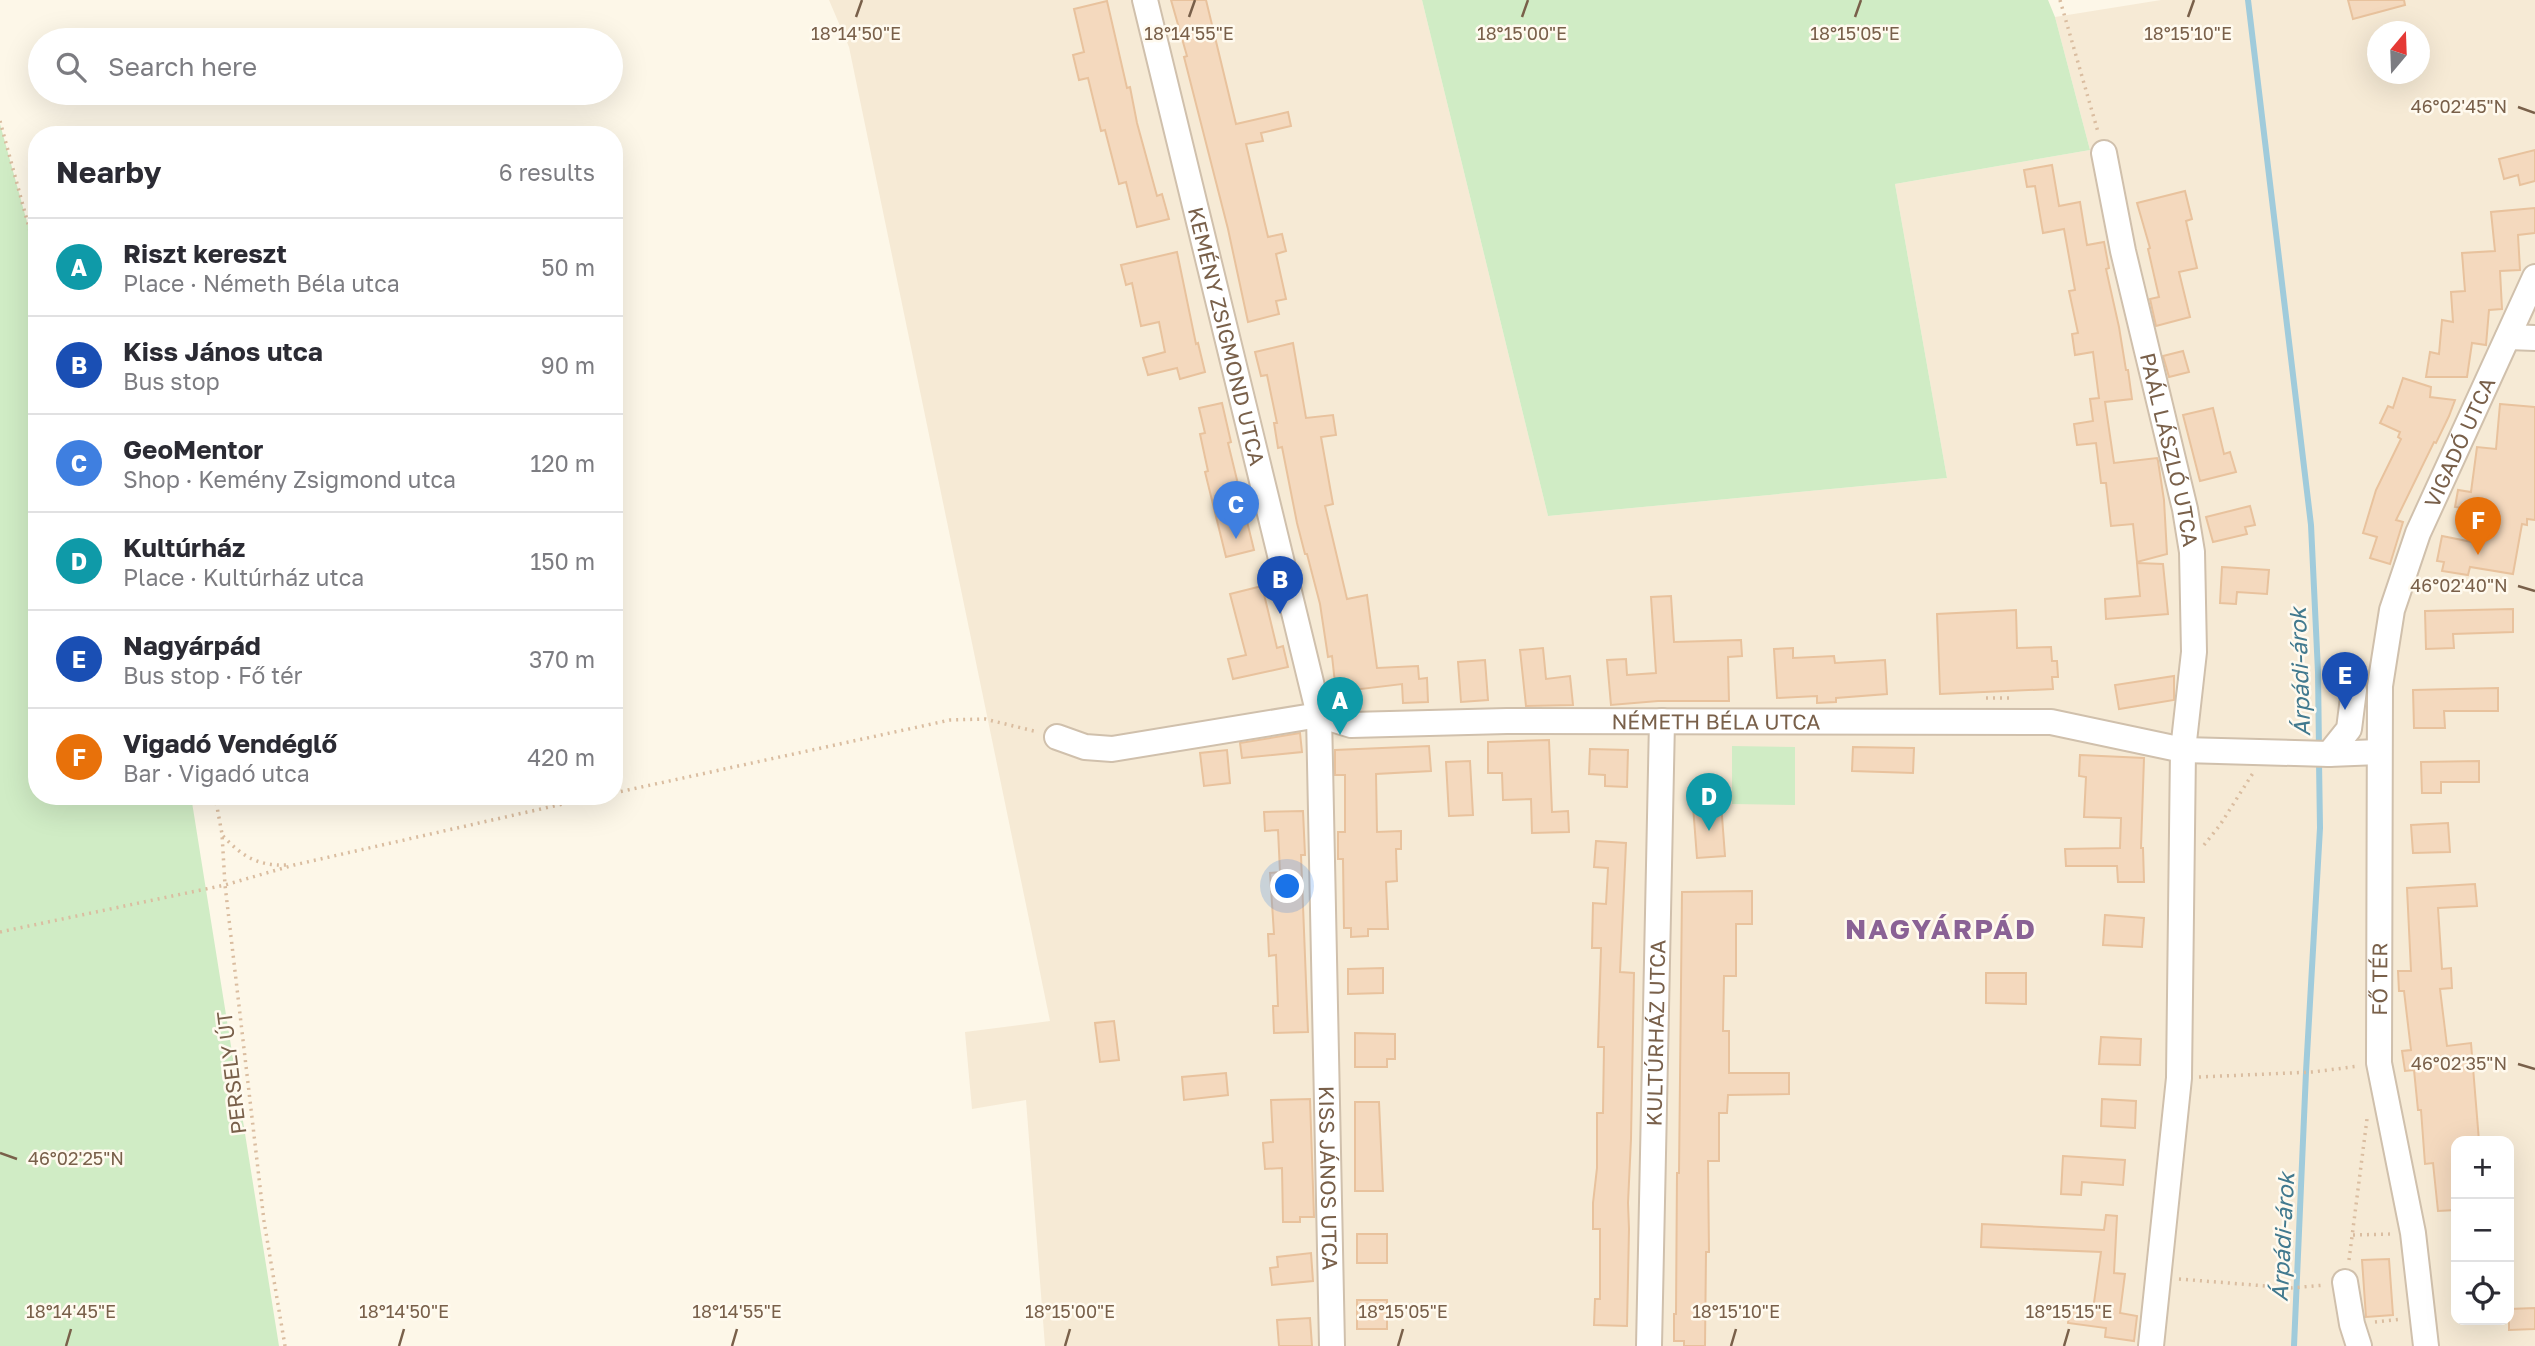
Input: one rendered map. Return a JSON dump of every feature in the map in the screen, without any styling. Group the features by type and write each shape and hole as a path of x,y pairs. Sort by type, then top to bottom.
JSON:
{"street":[{"name":"KEMÉNY ZSIGMOND UTCA","path":"1145,0 1319,715"},
{"name":"PAÁL LÁSZLÓ UTCA","path":"2104,153 2123,251 2185,509 2192,552 2194,652 2183,750"},
{"name":"VIGADÓ UTCA","path":"2392,610 2418,533 2535,277"},
{"path":"2508,337 2535,338"},
{"name":"FŐ TÉR","path":"2392,610 2380,686 2379,1063 2413,1233 2427,1346"},
{"path":"2317,753 2349,729 2354,690"},
{"name":"NÉMETH BÉLA UTCA","path":"1057,737 1086,747 1112,749 1319,715 1351,726 1507,721 2051,722 2183,750 2379,752"},
{"name":"KISS JÁNOS UTCA","path":"1319,715 1332,1346"},
{"name":"KULTÚRHÁZ UTCA","path":"1649,1346 1662,721"},
{"path":"2151,1346 2179,1078 2183,750"},
{"path":"2346,1282 2355,1335"}],"path":[{"path":"2060,0 2104,153"},
{"path":"0,121 28,224"},
{"path":"1976,698 2017,698"},
{"path":"623,791 950,720 985,719 1057,737"},
{"path":"2181,871 2220,825 2256,767 2274,752"},
{"name":"PERSELY ÚT","path":"217,805 264,1221 285,1346"},
{"path":"0,932 225,885 294,865 558,805"},
{"path":"222,834 235,849 254,861 268,866 294,865"},
{"path":"2179,1078 2313,1072 2379,1063"},
{"path":"2160,1278 2291,1288 2346,1282 2367,1117"},
{"path":"2353,1235 2413,1233"},
{"path":"2355,1335 2423,1317"}],"shaded area":[{"path":"829,0 1422,0 1548,516 1947,478 1895,184 2090,150 2055,17 2161,0 2535,0 2535,1346 1045,1346 1026,1100 972,1109 965,1032 1050,1021 849,47"}],"green space":[{"path":"1422,0 2048,0 2055,17 2090,150 1895,184 1947,478 1548,516"},
{"path":"0,124 28,225 28,805 192,805 279,1346 0,1346"},
{"path":"1732,746 1795,747 1795,805 1732,804"}],"building":[{"path":"1171,0 1206,0 1236,124 1288,112 1291,126 1261,133 1263,141 1246,144 1268,237 1282,234 1286,251 1276,254 1286,299 1276,301 1279,314 1248,322 1228,229 1184,57 1187,56"},
{"path":"2348,0 2404,0 2405,5 2353,19"},
{"path":"1107,1 1127,88 1130,87 1157,196 1162,194 1169,219 1137,227 1126,182 1119,184 1105,130 1101,131 1088,78 1079,80 1073,55 1084,52 1074,9"},
{"path":"2535,150 2535,181 2520,185 2518,175 2504,179 2499,159"},
{"path":"2052,165 2059,206 2080,202 2087,245 2104,242 2109,268 2106,269 2132,399 2105,402 2114,463 2157,458 2158,461 2164,500 2167,554 2137,562 2133,524 2111,526 2106,483 2101,483 2096,443 2077,445 2074,424 2093,421 2090,399 2099,398 2093,352 2075,355 2072,334 2078,333 2069,291 2075,290 2064,229 2043,233 2035,186 2027,187 2024,170"},
{"path":"2185,191 2192,219 2186,221 2197,268 2179,272 2190,317 2156,326 2150,299 2159,297 2148,249 2150,248 2137,203"},
{"path":"2535,208 2535,233 2518,235 2520,270 2500,271 2502,309 2489,310 2486,345 2472,343 2467,377 2426,377 2430,352 2439,354 2442,320 2453,322 2451,292 2465,291 2462,253 2495,251 2491,212"},
{"path":"1177,252 1196,344 1198,343 1205,372 1180,379 1177,368 1148,375 1143,358 1165,352 1159,322 1141,326 1132,283 1126,285 1121,265"},
{"path":"1293,343 1306,418 1333,415 1336,435 1321,437 1333,504 1325,506 1347,599 1367,595 1377,668 1418,666 1419,679 1427,678 1428,702 1403,703 1402,684 1336,692 1332,656 1328,657 1320,604 1297,523 1282,447 1278,448 1274,423 1277,423 1267,375 1261,376 1255,352"},
{"path":"2183,351 2189,372 2169,377 2163,356"},
{"path":"2403,378 2431,387 2430,397 2455,400 2396,520 2403,522 2390,564 2370,558 2377,537 2363,533 2376,490 2401,439 2398,437 2400,432 2380,423 2388,406 2393,408"},
{"path":"1222,403 1231,442 1228,443 1254,550 1226,557 1205,472 1208,471 1200,434 1205,433 1199,408"},
{"path":"2500,404 2535,407 2535,520 2527,519 2527,525 2522,524 2513,574 2470,567 2468,575 2442,571 2444,562 2437,561 2442,536 2477,543 2482,511 2455,507 2458,490 2471,492 2477,447 2496,449"},
{"path":"2213,408 2224,454 2230,452 2236,472 2200,481 2183,415"},
{"path":"2250,506 2255,525 2245,527 2247,534 2213,542 2206,517"},
{"path":"2137,563 2163,564 2168,614 2106,619 2105,599 2140,596"},
{"path":"2222,567 2269,570 2267,594 2237,592 2236,604 2220,603"},
{"path":"1262,586 1277,648 1283,646 1288,667 1233,679 1228,659 1246,655 1230,594"},
{"path":"1671,596 1674,642 1741,640 1742,656 1728,657 1729,701 1658,701 1611,705 1607,660 1626,659 1627,675 1656,673 1651,597"},
{"path":"2513,609 2513,632 2453,634 2454,648 2426,649 2425,611"},
{"path":"2016,610 2017,648 2051,647 2052,661 2057,661 2058,677 2052,677 2053,689 1940,694 1937,614"},
{"path":"1543,648 1546,679 1570,676 1573,705 1526,706 1520,650"},
{"path":"1793,648 1793,658 1834,656 1835,663 1885,660 1887,694 1836,698 1836,702 1817,703 1817,696 1777,698 1774,649"},
{"path":"1485,660 1488,700 1461,702 1458,662"},
{"path":"2174,676 2174,700 2119,709 2115,685"},
{"path":"2498,688 2498,711 2444,711 2445,728 2414,728 2413,690"},
{"path":"1300,733 1302,752 1242,758 1240,743"},
{"path":"1549,740 1552,812 1568,811 1569,832 1532,833 1531,799 1503,800 1502,773 1488,773 1488,742"},
{"path":"1429,746 1431,771 1376,774 1377,832 1401,831 1401,849 1396,849 1397,881 1386,882 1388,929 1368,929 1368,936 1351,937 1351,928 1344,928 1343,859 1338,859 1338,832 1345,832 1345,775 1335,775 1335,750"},
{"path":"1853,747 1914,748 1913,773 1852,771"},
{"path":"1590,749 1628,750 1627,787 1605,786 1605,775 1589,774"},
{"path":"1227,750 1230,783 1204,786 1200,753"},
{"path":"2080,755 2144,758 2141,848 2144,882 2118,882 2117,866 2066,866 2065,849 2120,848 2121,818 2084,817 2086,777 2079,776"},
{"path":"1470,761 1473,815 1449,816 1446,762"},
{"path":"2479,761 2479,782 2441,782 2441,793 2422,793 2421,762"},
{"path":"1721,803 1725,856 1697,858 1693,806"},
{"path":"1303,811 1305,855 1301,855 1308,1032 1274,1033 1273,1006 1278,1006 1276,955 1269,956 1268,934 1274,934 1270,873 1280,872 1278,830 1265,831 1264,812"},
{"path":"2448,823 2450,852 2413,853 2411,825"},
{"path":"1596,841 1626,843 1620,972 1634,973 1627,1326 1594,1325 1595,1299 1600,1299 1600,1229 1593,1229 1593,1203 1597,1168 1597,1113 1603,1113 1604,1047 1598,1047 1601,948 1592,948 1593,903 1606,904 1608,868 1594,867"},
{"path":"2475,884 2477,906 2438,908 2442,969 2451,968 2452,988 2440,989 2447,1046 2471,1043 2479,1136 2451,1136 2451,1210 2438,1211 2433,1163 2425,1164 2421,1110 2418,1110 2414,1070 2405,1071 2402,1051 2411,1050 2404,991 2399,991 2398,971 2411,971 2407,888"},
{"path":"1752,891 1752,924 1736,924 1736,976 1724,976 1723,1031 1729,1031 1729,1073 1789,1073 1789,1094 1728,1095 1727,1113 1719,1113 1719,1161 1708,1161 1709,1252 1706,1252 1705,1346 1684,1346 1684,1341 1674,1341 1682,892"},
{"path":"2105,915 2144,918 2142,947 2103,945"},
{"path":"1383,968 1383,993 1348,994 1348,969"},
{"path":"1986,973 2026,973 2026,1004 1986,1003"},
{"path":"1114,1021 1119,1060 1100,1062 1095,1023"},
{"path":"1355,1033 1395,1034 1395,1059 1387,1059 1387,1067 1355,1067"},
{"path":"2101,1037 2141,1039 2140,1065 2099,1064"},
{"path":"1226,1073 1228,1095 1184,1100 1182,1077"},
{"path":"1310,1099 1314,1217 1300,1217 1300,1222 1283,1222 1282,1168 1265,1169 1263,1143 1273,1142 1271,1100"},
{"path":"2102,1099 2136,1101 2135,1128 2101,1126"},
{"path":"1355,1102 1379,1102 1383,1191 1355,1191"},
{"path":"2063,1156 2125,1160 2123,1185 2082,1182 2081,1195 2061,1194"},
{"path":"2106,1215 2117,1216 2114,1273 2125,1274 2120,1313 2137,1316 2134,1341 2105,1337 2106,1328 2068,1323 2070,1307 2093,1310 2101,1252 1981,1247 1982,1224 2104,1230"},
{"path":"1357,1234 1387,1234 1387,1263 1357,1263"},
{"path":"1311,1253 1313,1281 1272,1285 1270,1268 1278,1267 1277,1257"},
{"path":"2389,1259 2393,1315 2366,1317 2362,1260"},
{"path":"1357,1300 1387,1300 1387,1329 1357,1329"},
{"path":"2535,1308 2535,1329 2509,1330 2509,1325 2514,1325 2514,1309"},
{"path":"1310,1318 1312,1346 1279,1346 1277,1320"}],"waterway":[{"name":"Árpádi-árok","path":"2248,0 2311,525 2319,750"},
{"name":"Árpádi-árok","path":"2294,1346 2320,828 2319,761"}],"place":[{"name":"GeoMentor","path":"1236,539"},
{"name":"Vigadó Vendéglő","path":"2478,555"},
{"name":"Kiss János utca","path":"1280,614"},
{"name":"Nagyárpád","path":"2345,710"},
{"name":"Riszt kereszt","path":"1340,735"},
{"name":"Kultúrház","path":"1709,831"}],"district":[{"name":"NAGYÁRPÁD","path":"1941,928"}]}
